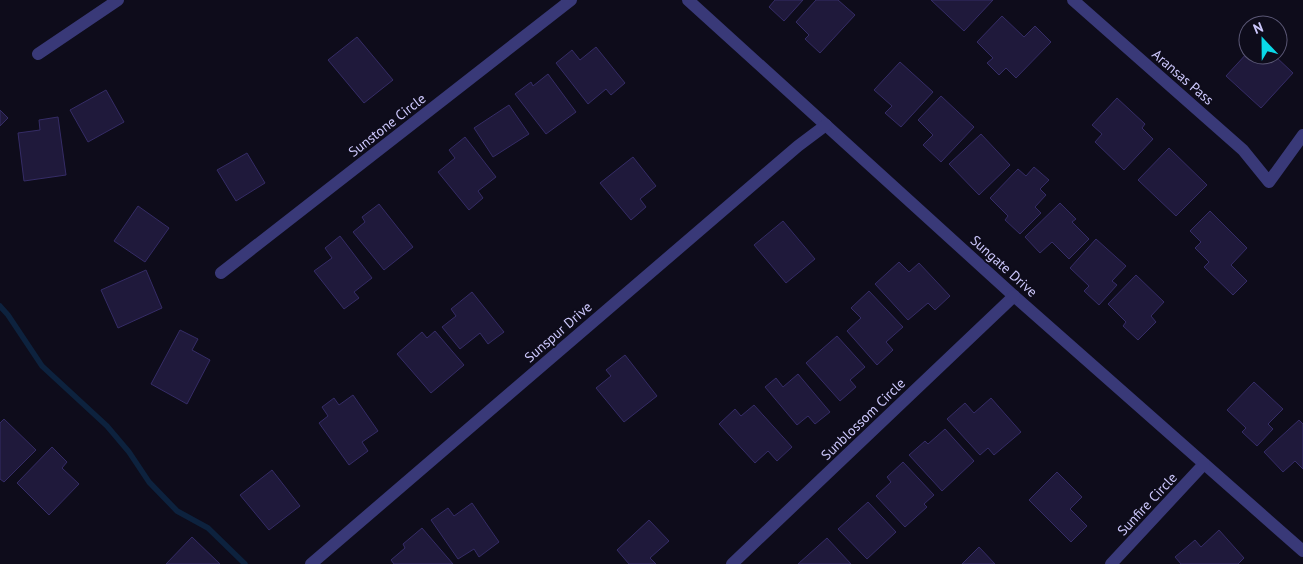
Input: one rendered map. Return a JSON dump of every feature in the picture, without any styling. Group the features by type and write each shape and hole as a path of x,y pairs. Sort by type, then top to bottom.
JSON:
{"street":[{"path":"38,54 118,0"},
{"name":"Sunstone Circle","path":"221,273 571,0"},
{"name":"Sungate Drive","path":"688,0 1014,296 1303,551"},
{"name":"Aransas Pass","path":"1072,0 1243,150 1269,182 1303,135"},
{"name":"Sunspur Drive","path":"311,564 826,125"},
{"name":"Sunblossom Circle","path":"732,564 1014,296"},
{"name":"Sunfire Circle","path":"1111,564 1204,464"}],"building":[{"path":"775,0 803,0 784,21 769,7"},
{"path":"816,0 838,0 855,15 820,53 805,39 809,35 796,22"},
{"path":"931,0 993,0 964,31"},
{"path":"1002,16 1024,37 1035,26 1051,42 1016,78 1006,68 999,75 987,63 993,58 977,42"},
{"path":"357,37 393,80 364,103 328,60"},
{"path":"596,47 625,83 611,95 606,89 588,104 556,63 572,50 580,60"},
{"path":"900,62 933,92 901,127 885,113 892,106 874,90"},
{"path":"1238,63 1238,65 1285,65 1293,73 1261,108 1226,76"},
{"path":"548,74 576,112 546,134 515,94 531,82 533,86"},
{"path":"106,90 124,122 88,142 70,110"},
{"path":"941,96 974,127 941,162 923,145 933,135 918,120"},
{"path":"1117,98 1145,124 1142,128 1153,139 1124,170 1095,142 1102,134 1092,125"},
{"path":"509,105 529,134 493,157 474,128"},
{"path":"0,110 8,118 0,126"},
{"path":"58,117 66,175 24,181 18,133 40,130 39,120"},
{"path":"981,134 1010,165 979,195 949,164"},
{"path":"465,137 496,177 478,191 483,198 469,210 438,172 455,158 449,150"},
{"path":"1169,148 1207,185 1176,216 1138,180"},
{"path":"247,153 265,183 236,201 217,170"},
{"path":"633,157 656,186 640,199 646,207 631,220 600,183"},
{"path":"1034,167 1049,180 1040,189 1046,195 1035,207 1041,213 1020,234 1005,220 1008,216 990,198 1018,169 1026,176"},
{"path":"1060,203 1076,219 1072,222 1089,239 1069,259 1052,242 1040,253 1025,237"},
{"path":"379,204 413,247 384,270 353,232 365,222 362,217"},
{"path":"138,206 169,228 145,262 114,241"},
{"path":"1210,211 1247,248 1231,265 1247,281 1233,295 1204,267 1209,262 1195,248 1201,242 1190,231"},
{"path":"783,221 815,259 786,283 754,245"},
{"path":"340,236 372,278 354,292 359,298 344,309 314,271 332,258 325,248"},
{"path":"1096,239 1126,266 1112,281 1117,285 1099,305 1084,291 1089,286 1070,268"},
{"path":"899,262 909,272 919,263 950,296 935,310 928,303 908,320 875,284"},
{"path":"146,270 162,308 118,328 101,290"},
{"path":"1136,275 1164,302 1151,316 1156,322 1138,340 1123,326 1126,322 1108,304"},
{"path":"869,291 903,327 886,342 893,350 877,365 847,331 861,318 851,308"},
{"path":"472,292 504,332 488,344 480,333 460,349 442,327 456,316 451,309"},
{"path":"180,330 198,339 192,350 210,360 187,404 151,384"},
{"path":"435,331 464,365 431,393 397,354 422,332 427,338"},
{"path":"837,336 865,367 850,380 856,387 840,401 806,363"},
{"path":"625,355 657,396 624,422 596,388 611,376 606,370"},
{"path":"798,374 830,412 815,424 808,416 797,425 765,387 776,378 783,387"},
{"path":"1254,382 1283,409 1268,424 1273,429 1257,446 1242,432 1246,428 1227,410"},
{"path":"353,395 378,431 362,442 368,451 349,465 319,423 328,416 322,407 334,398 339,405"},
{"path":"991,398 1021,432 994,455 988,448 980,455 947,419 965,403 974,413"},
{"path":"754,405 792,447 777,461 768,451 755,463 719,424 735,409 741,416"},
{"path":"4,419 36,450 4,482 0,479 0,423"},
{"path":"1299,420 1303,424 1303,469 1295,461 1283,472 1264,452"},
{"path":"945,429 974,461 942,491 909,455 925,441 928,444"},
{"path":"52,447 67,462 62,468 79,484 49,515 17,483"},
{"path":"903,462 934,495 924,504 927,507 905,527 876,496 891,482 887,477"},
{"path":"272,470 300,506 269,530 240,495"},
{"path":"1057,472 1082,497 1070,509 1087,526 1071,542 1029,500"},
{"path":"868,502 896,532 867,559 838,529"},
{"path":"472,503 499,542 479,557 474,549 458,559 431,520 448,508 454,516"},
{"path":"649,520 669,541 650,558 656,564 629,564 617,550"},
{"path":"422,528 453,564 394,564 391,560 405,548 403,544"},
{"path":"1219,530 1244,558 1238,564 1181,564 1175,557 1195,540 1201,547"},
{"path":"192,537 220,564 166,564"},
{"path":"827,538 851,564 798,564"},
{"path":"979,547 995,564 962,564"}],"waterway":[{"path":"0,306 42,366 107,426 129,452 149,482 177,511 208,528 245,564"}]}
